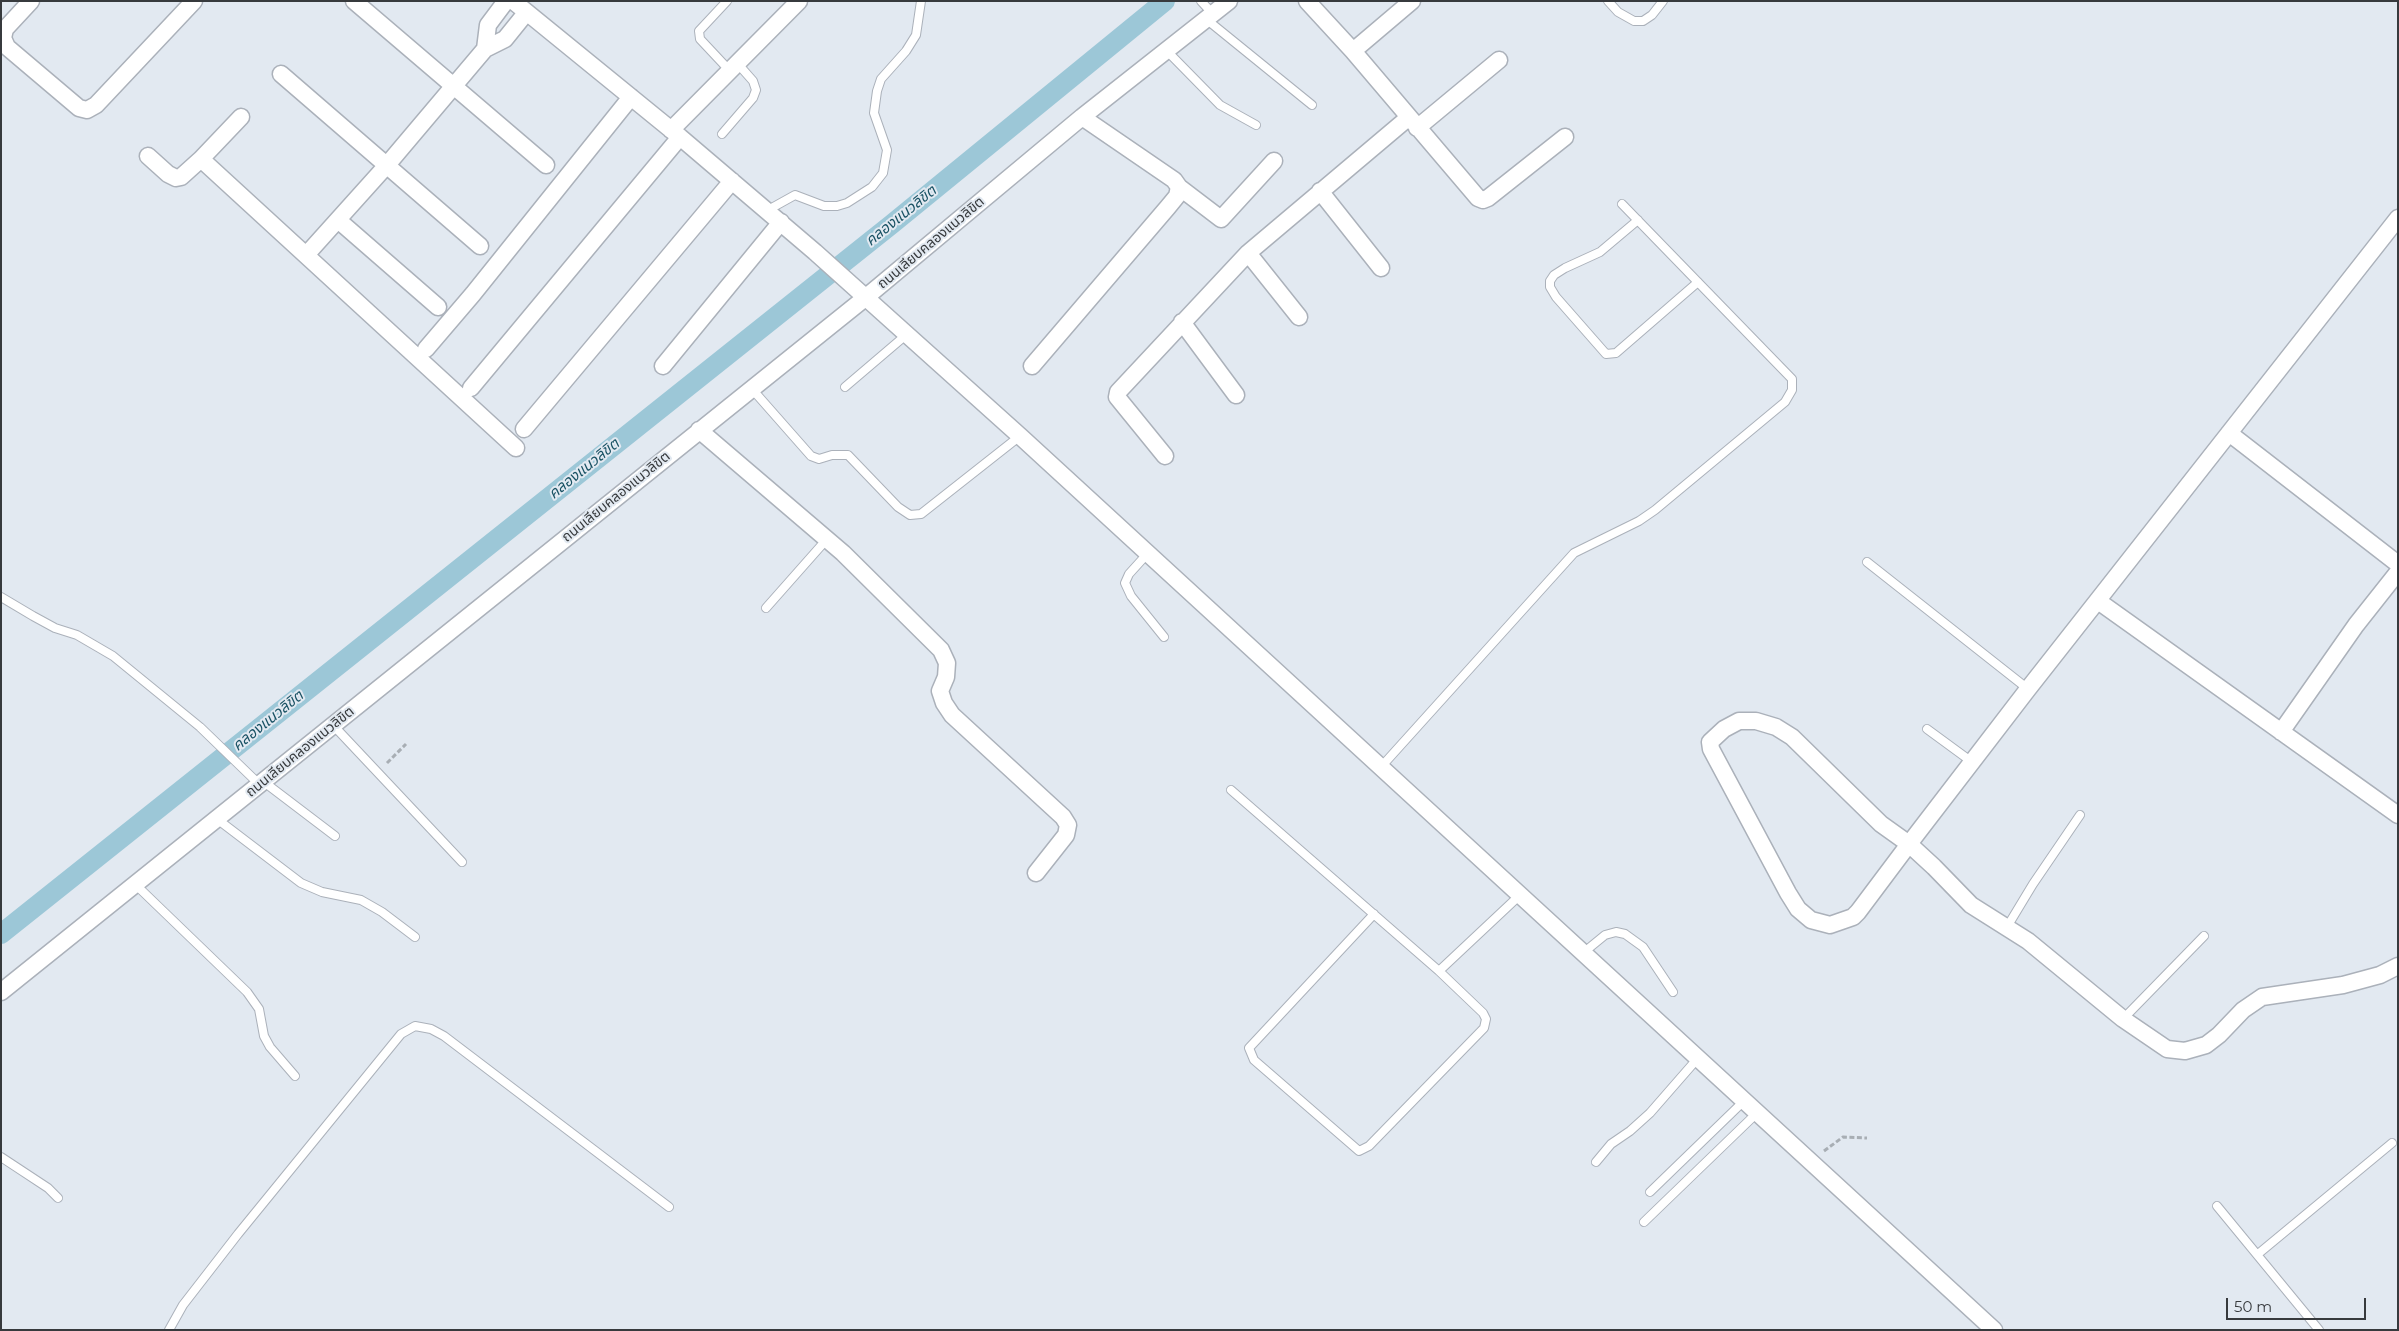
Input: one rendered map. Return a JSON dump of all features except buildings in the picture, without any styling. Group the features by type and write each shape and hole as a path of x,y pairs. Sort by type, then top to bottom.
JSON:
{"street":[{"path":"32,1 5,29 3,38 7,47 79,108 87,110 96,105 194,1"},
{"path":"354,1 546,165"},
{"path":"485,49 488,25 506,1"},
{"path":"513,1 782,222 1148,553 1994,1330"},
{"path":"471,388 675,133 734,68 799,1"},
{"name":"ถนนเลียบคลองแนวลิขิต","path":"1,992 217,819 257,780 333,725 865,298 1082,116 1229,1"},
{"path":"1307,1 1478,198 1483,200 1565,137"},
{"path":"1353,52 1412,1"},
{"path":"307,254 454,88 485,49 506,39 526,13"},
{"path":"1165,456 1117,397 1118,392 1248,253 1320,191 1499,60"},
{"path":"281,74 480,246"},
{"path":"426,348 473,294 631,98"},
{"path":"1082,116 1174,180 1179,187 1220,218 1274,161"},
{"path":"148,156 168,174 176,178 180,177 241,117"},
{"path":"200,158 307,254 516,448"},
{"path":"524,428 732,181"},
{"path":"1032,366 1168,207 1177,196 1179,187"},
{"path":"1320,191 1382,268"},
{"path":"2398,218 2028,689 1972,762 1909,844 1853,917 1830,925 1811,920 1798,909 1711,749 1710,742 1724,729 1739,722 1756,721 1776,727 1792,737 1881,824 1909,844 1971,905 1990,919 2007,927 2028,941 2123,1019 2167,1049 2185,1051 2206,1045 2219,1035 2247,1006 2262,997 2344,985 2380,975 2398,966"},
{"path":"338,220 438,307"},
{"path":"663,366 782,222"},
{"path":"1248,253 1299,317"},
{"path":"1182,322 1236,395"},
{"path":"699,430 827,539 941,650 947,663 946,677 940,691 944,703 952,715 1063,817 1068,826 1066,835 1036,873"},
{"path":"2229,433 2398,564"},
{"path":"2281,732 2356,625 2398,572"},
{"path":"2098,601 2398,815"}],"lane":[{"path":"722,134 754,98 756,90 753,81 734,68 700,39 699,31 727,1"},
{"path":"768,210 795,195 824,206 847,203 872,186 883,173 887,150 874,113 877,91 881,79 906,51 916,35 921,1"},
{"path":"1608,1 1618,12 1634,21 1643,21 1652,15 1662,1"},
{"path":"1201,2 1210,17 1312,105"},
{"path":"1167,51 1220,105 1256,125"},
{"path":"1381,767 1574,553 1640,521 1785,402 1792,390 1792,379 1622,204"},
{"path":"1638,220 1600,252 1564,268 1550,280 1550,287 1556,297 1606,354 1616,353 1698,282"},
{"path":"845,387 906,335"},
{"path":"752,388 810,456 819,459 832,455 848,455 898,507 910,515 921,514 1020,436"},
{"path":"766,608 827,539"},
{"path":"1148,553 1129,574 1125,583 1131,596 1164,637"},
{"path":"1867,562 2028,689"},
{"path":"1,597 55,628 76,635 113,656 226,750 257,780 335,836"},
{"path":"333,725 462,862"},
{"path":"1927,729 1972,762"},
{"path":"1231,790 1374,914 1439,971 1483,1013 1486,1019 1484,1028 1369,1146 1359,1151 1254,1060 1249,1048 1374,914"},
{"path":"2007,927 2033,884 2080,815"},
{"path":"217,819 302,883 322,892 361,900 382,912 415,937"},
{"path":"136,885 247,992 259,1009 264,1036 295,1076"},
{"path":"1439,971 1520,895"},
{"path":"1584,953 1605,935 1616,932 1625,934 1642,947 1673,992"},
{"path":"2123,1019 2204,936"},
{"path":"169,1330 183,1305 238,1234 401,1034 415,1026 430,1029 444,1036 669,1207"},
{"path":"1596,1162 1611,1144 1630,1131 1650,1112 1698,1058"},
{"path":"1650,1192 1745,1100"},
{"path":"1644,1222 1758,1112"},
{"path":"2258,1254 2392,1143"},
{"path":"1,1157 41,1183 58,1198"},
{"path":"2217,1206 2319,1330"}],"path":[{"path":"378,772 406,744"},
{"path":"1812,1162 1831,1144 1843,1137 1867,1138"}],"waterway":[{"name":"คลองแนวลิขิต","path":"1,934 892,224 1165,1"}]}
